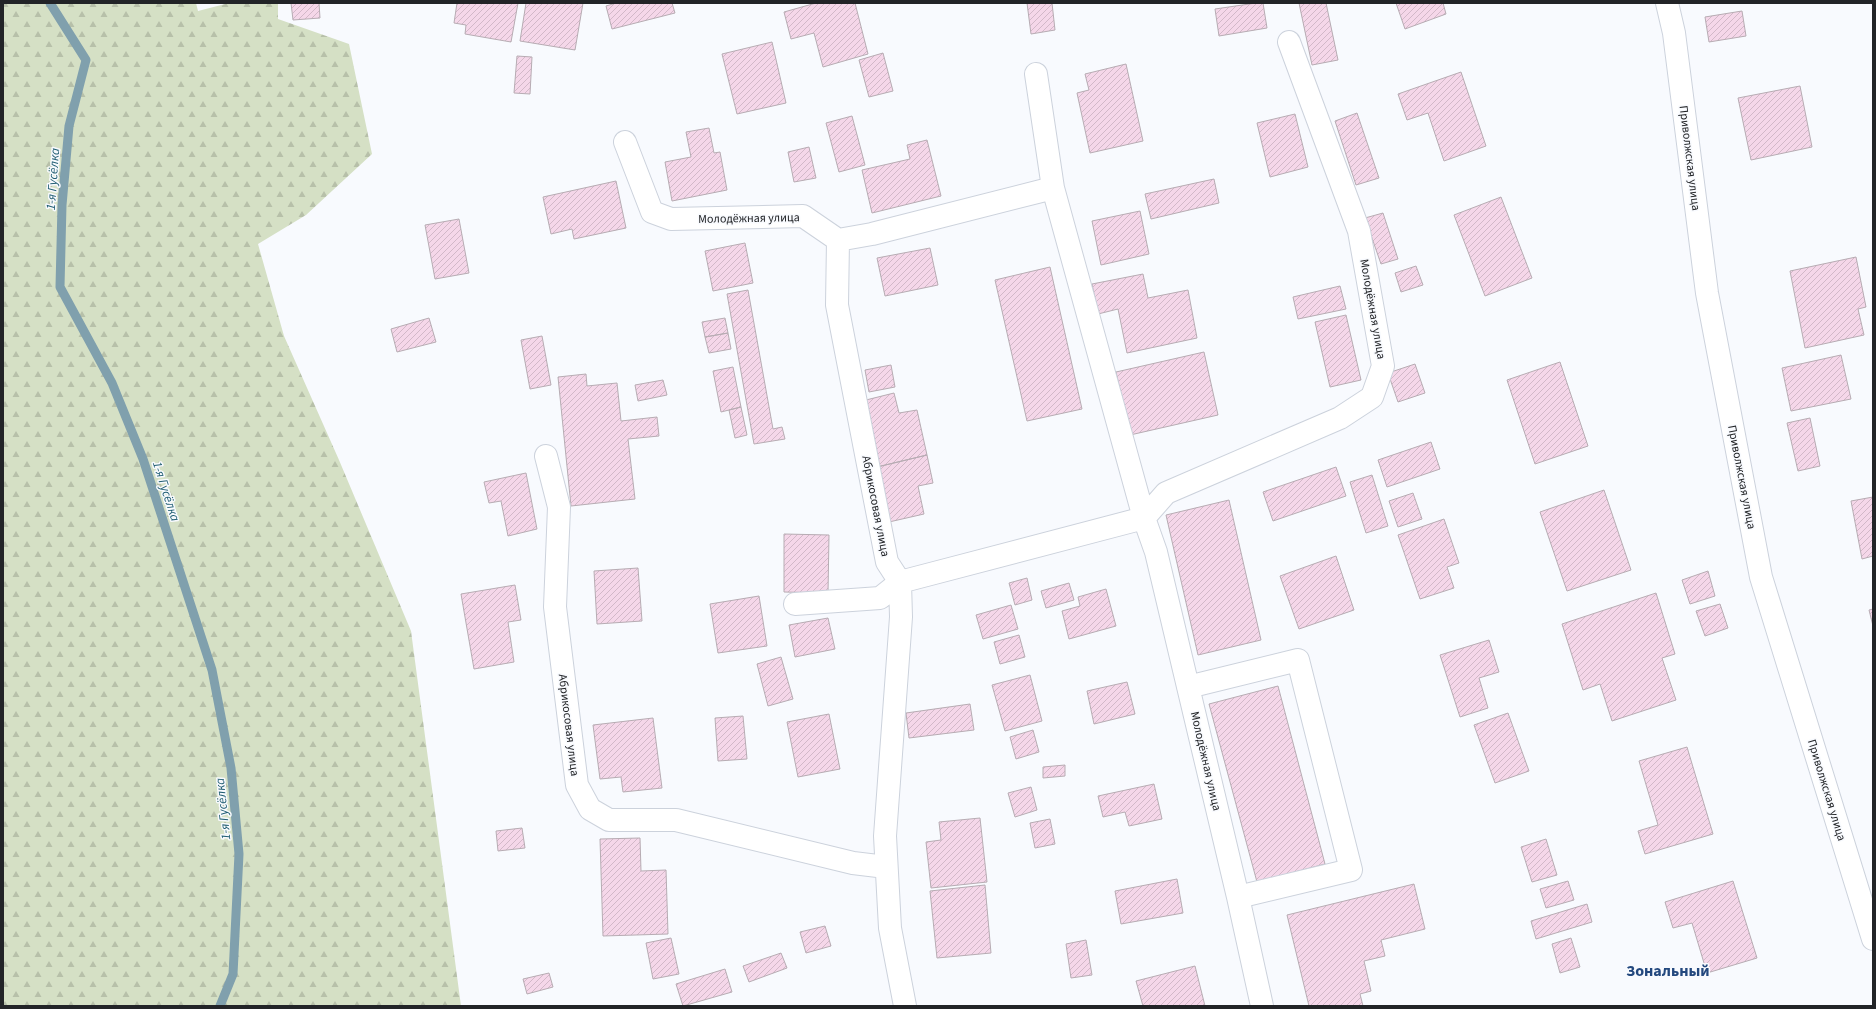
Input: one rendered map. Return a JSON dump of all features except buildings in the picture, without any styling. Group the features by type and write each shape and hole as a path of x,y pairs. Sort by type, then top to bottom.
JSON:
{"street":[{"name":"Приволжская улица","path":"1667,3 1674,33 1707,293 1761,578 1873,939"},
{"name":"Молодёжная улица","path":"1144,518 1166,493 1340,418 1372,397 1383,366 1359,231 1289,42"},
{"name":"Молодёжная улица","path":"1036,74 1053,188 1144,518 1156,552 1238,897 1262,1006"},
{"name":"Молодёжная улица","path":"625,142 652,212 671,220 803,216 838,240"},
{"path":"838,240 872,234 1053,188"},
{"name":"Абрикосовая улица","path":"838,240 837,305 887,562 900,582"},
{"name":"Абрикосовая улица","path":"546,456 559,507 554,607 577,785 590,809 609,820 676,820 853,863 886,867"},
{"path":"795,604 880,598 900,582 1144,518"},
{"path":"900,582 901,617 884,836 890,928 905,1006"},
{"path":"1188,687 1298,660 1351,870 1238,897"}],"green space":[{"path":"3,3 196,3 198,11 229,3 278,3 278,19 349,44 372,154 306,215 258,244 284,336 339,460 411,631 461,1006 3,1006"}],"waterway":[{"name":"1-я Гусёлка","path":"50,3 86,60 69,126 62,205 60,287 112,383 143,459 212,670 231,768 239,854 233,974 220,1006"}],"district":[{"name":"Зональный","path":"1668,970"}]}
